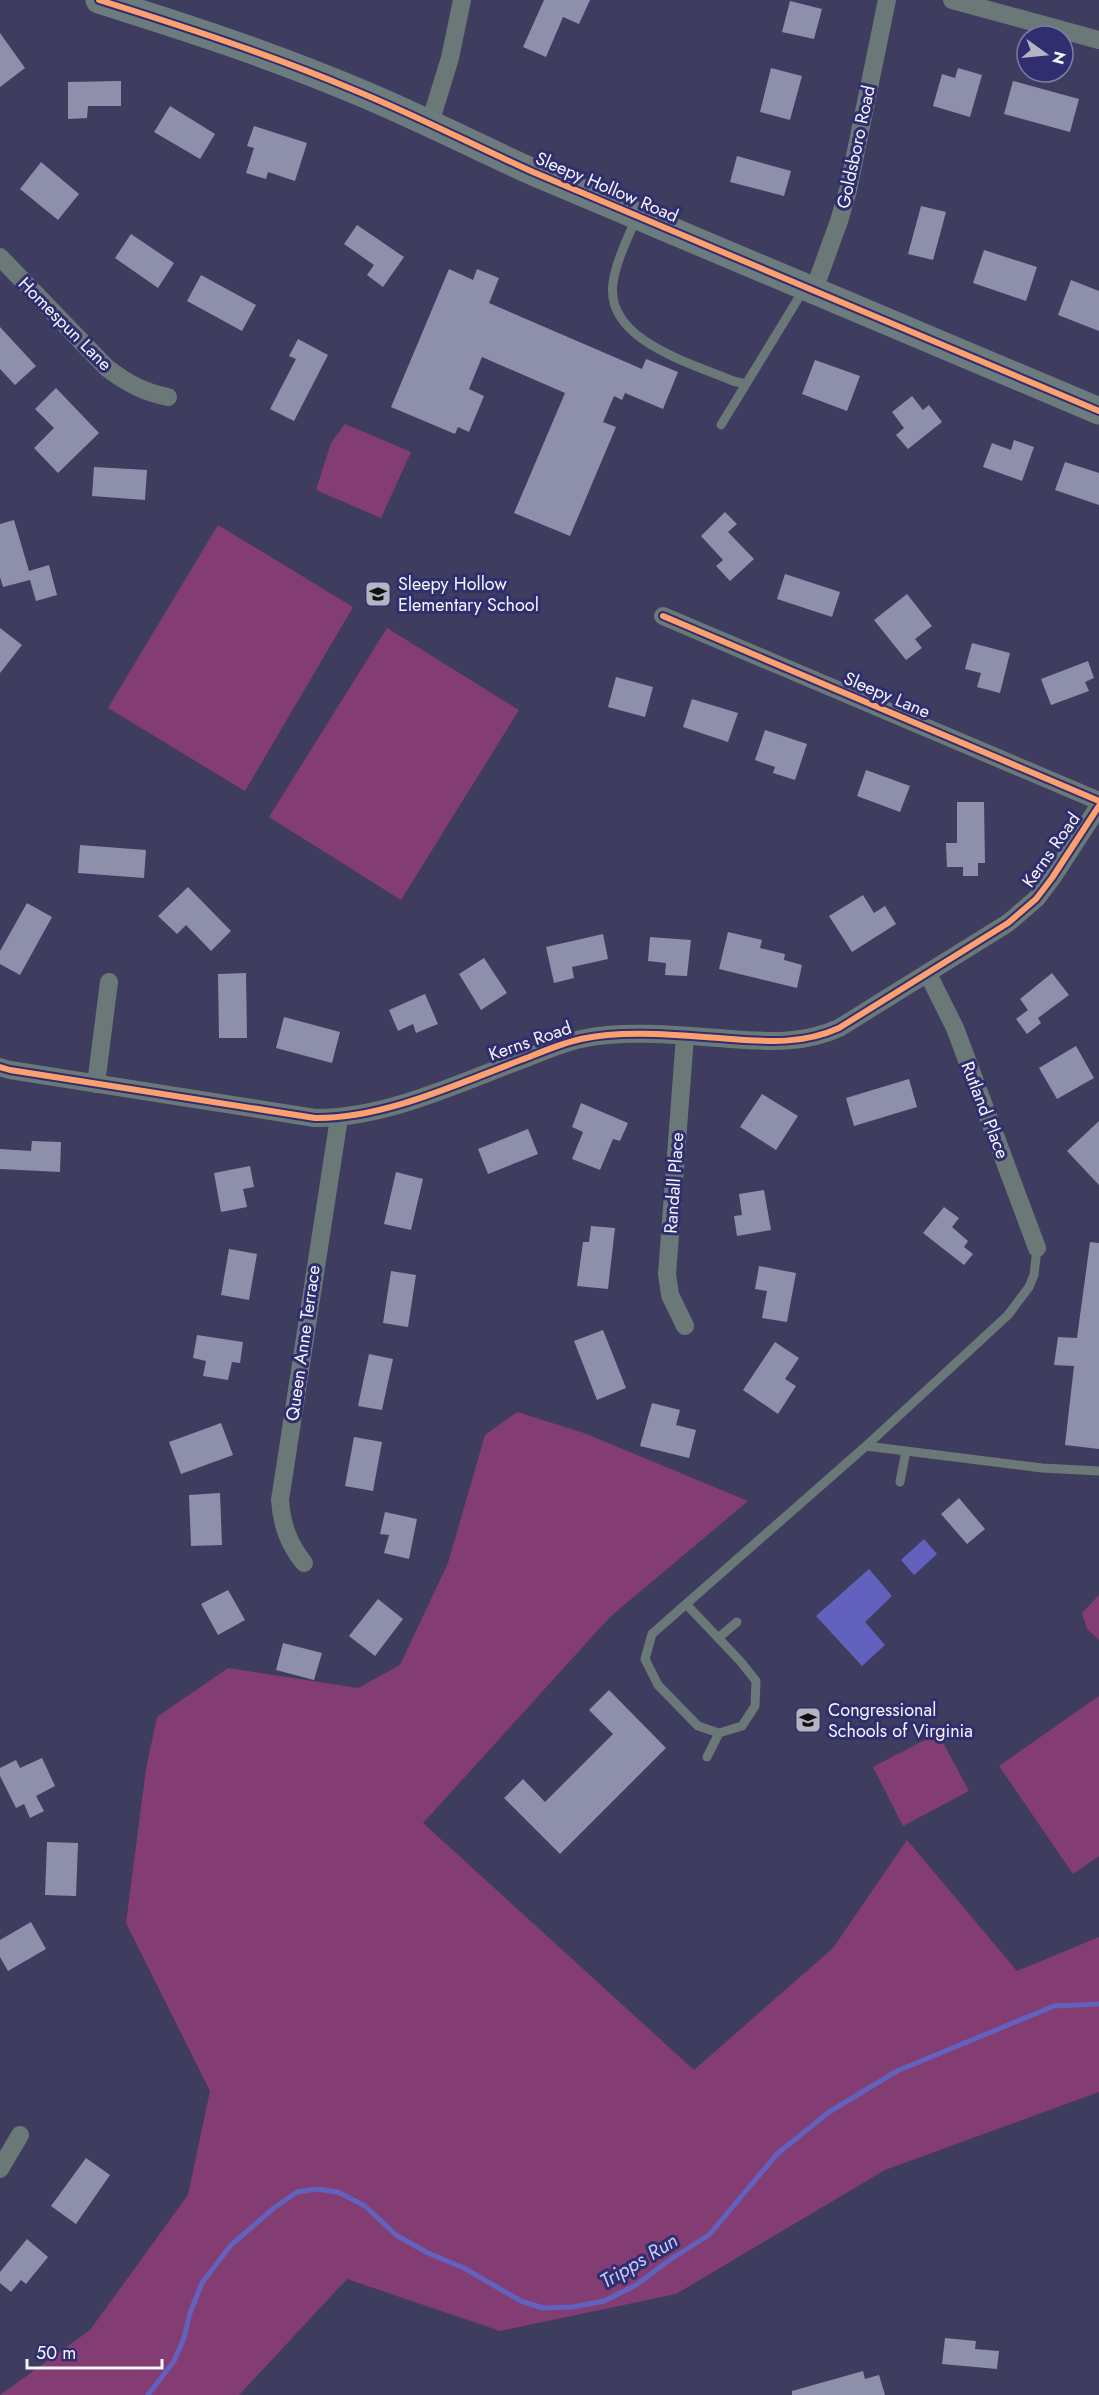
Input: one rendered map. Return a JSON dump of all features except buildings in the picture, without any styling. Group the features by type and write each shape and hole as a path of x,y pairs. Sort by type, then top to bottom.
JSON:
{"main road":[{"name":"Sleepy Hollow Road","path":"99,0 300,68 430,123 533,172 1099,411"}],"street":[{"path":"430,123 450,58 462,0"},
{"name":"Goldsboro Road","path":"810,289 839,221 848,190 887,0"},
{"path":"952,0 1099,40"},
{"name":"Homespun Lane","path":"0,257 107,368 146,393 168,396"},
{"name":"Sleepy Lane","path":"663,616 1099,801"},
{"name":"Kerns Road","path":"0,1066 96,1084 315,1118 339,1118 391,1108 581,1039 607,1036 685,1036 771,1042 802,1041 825,1035 869,1011 1008,923 1036,899 1099,806"},
{"name":"Rutland Place","path":"928,974 955,1028 1037,1248"},
{"path":"96,1084 109,982"},
{"name":"Randall Place","path":"685,1036 667,1274 670,1294 685,1326"},
{"name":"Queen Anne Terrace","path":"304,1563 286,1536 280,1500 339,1118"},
{"path":"0,2169 20,2135"}],"lane":[{"path":"637,215 613,285 616,310 631,333 658,349 733,381 746,384"},
{"path":"721,425 810,289"},
{"path":"686,1604 756,1681 755,1706 742,1726 719,1733 698,1726 658,1685 645,1659 652,1634 686,1604 866,1446 1008,1315 1029,1287 1034,1275 1037,1248"},
{"path":"866,1446 1041,1468 1099,1471"},
{"path":"900,1482 906,1451"},
{"path":"718,1638 737,1622"},
{"path":"707,1757 719,1733"}],"shaded area":[{"path":"345,424 411,452 381,518 316,490 331,443"},
{"path":"218,525 353,607 245,791 108,708"},
{"path":"387,628 519,710 401,900 269,817"},
{"path":"517,1412 584,1433 748,1501 610,1617 423,1823 694,2070 833,1948 907,1840 1017,1971 1099,1937 1099,2092 885,2170 676,2294 500,2331 347,2279 239,2395 0,2395 90,2330 188,2195 210,2091 126,1923 146,1769 157,1717 228,1668 358,1688 400,1665 448,1563 485,1435"},
{"path":"924,1539 937,1554 914,1575 901,1560"},
{"path":"869,1569 892,1596 865,1622 885,1645 862,1666 816,1616"},
{"path":"1099,1595 1099,1640 1087,1629 1082,1613"},
{"path":"1099,1696 1099,1856 1073,1874 999,1766"},
{"path":"938,1733 969,1791 903,1826 873,1767"}],"waterway":[{"name":"Tripps Run","path":"148,2395 174,2361 202,2283 231,2245 274,2208 297,2192 316,2189 338,2192 365,2206 396,2235 428,2253 464,2268 521,2301 543,2308 573,2307 604,2301 636,2285 709,2235 777,2154 829,2112 897,2071 1054,2006 1099,2004"}],"cycle path":[{"path":"99,0 228,42 354,90 533,172 1099,411"},
{"path":"663,616 1099,801"},
{"path":"0,1067 315,1118 342,1117 397,1105 561,1045 599,1036 656,1034 773,1041 813,1037 839,1028 1008,923 1036,899 1099,806"}],"place":[{"name":"Sleepy Hollow Elementary School","path":"378,594"},
{"name":"Congressional Schools of Virginia","path":"808,1720"}]}
